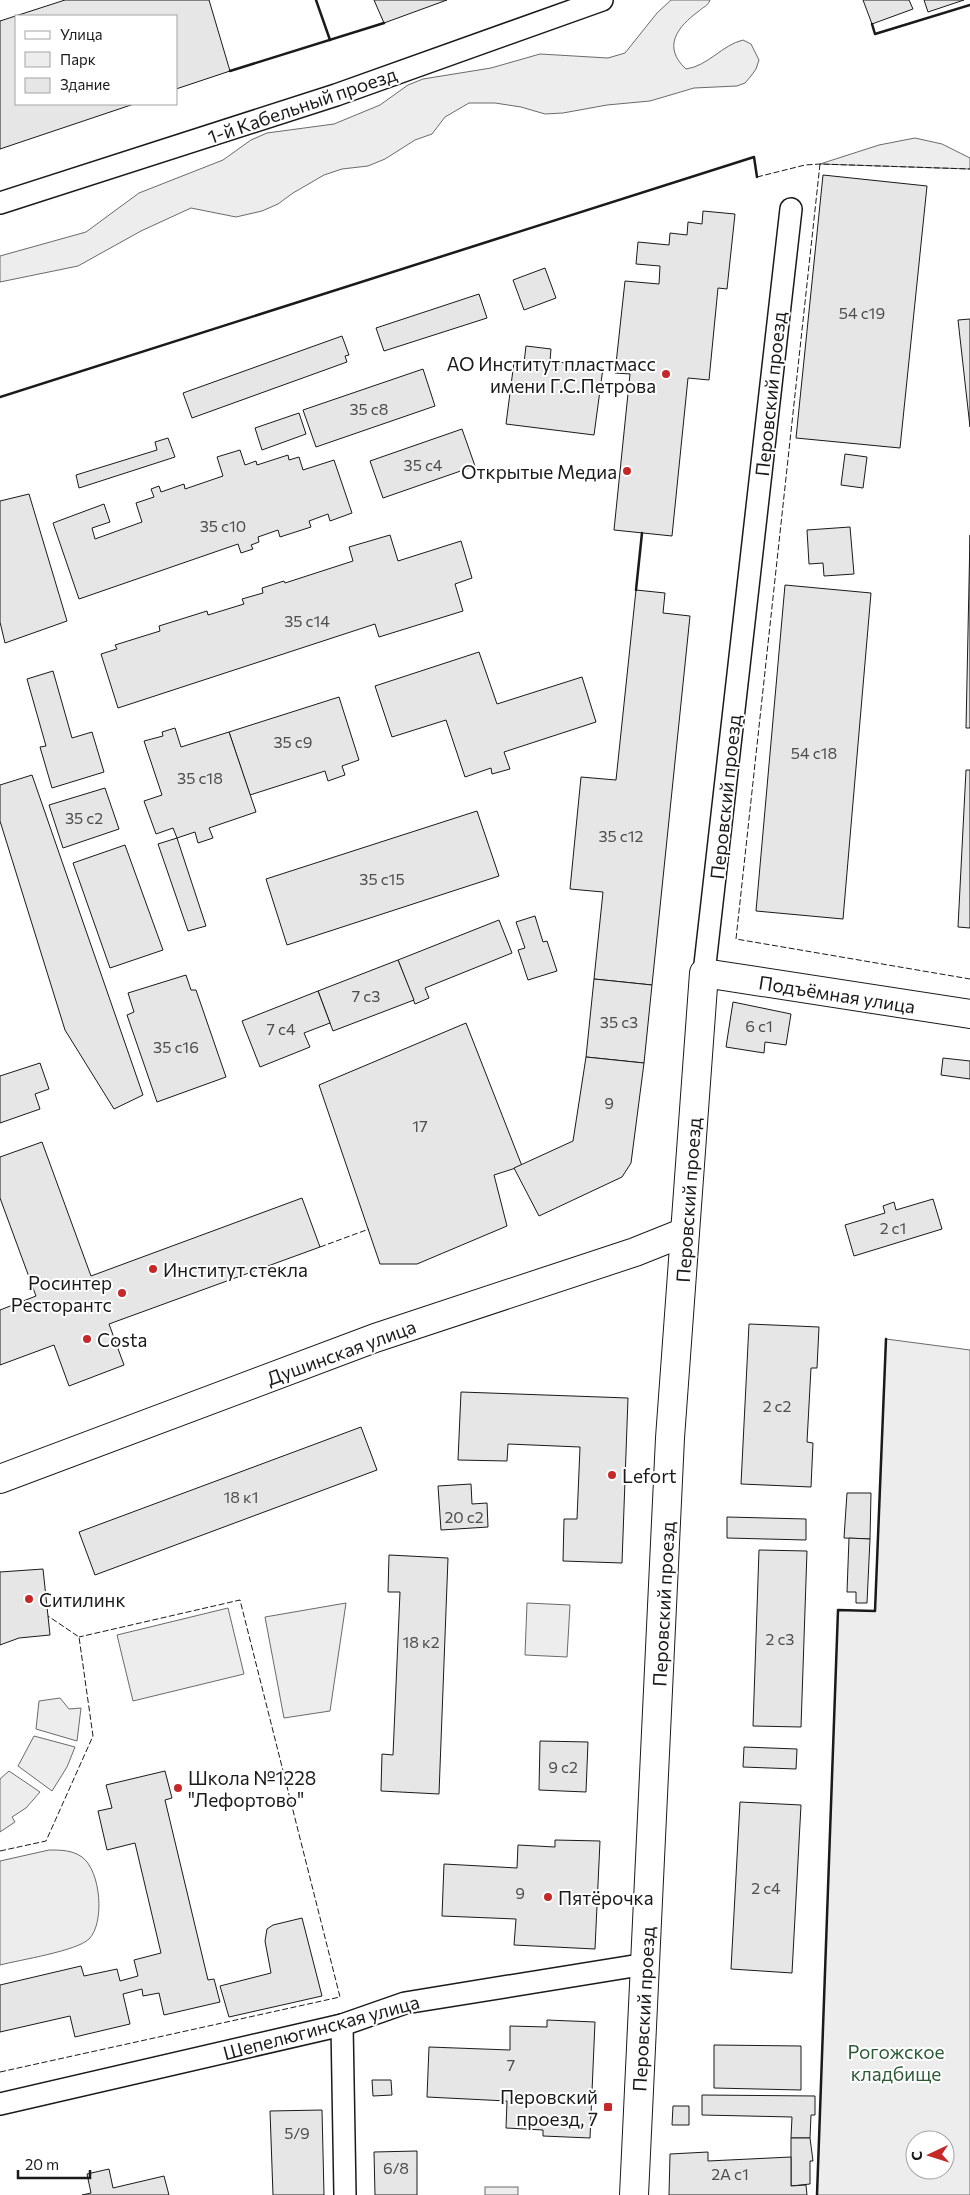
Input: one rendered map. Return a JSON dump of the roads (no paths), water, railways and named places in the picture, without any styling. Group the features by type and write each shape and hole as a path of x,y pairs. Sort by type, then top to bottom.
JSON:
{"street":[{"name":"1-й Кабельный проезд","path":"0,203 336,95 602,0"},
{"name":"Перовский проезд","path":"634,2195 670,1438 704,973 792,209"},
{"name":"Подъёмная улица","path":"704,973 970,1014"},
{"name":"Душинская улица","path":"0,1479 376,1338 635,1252 685,1232"},
{"name":"Шепелюгинская улица","path":"0,2104 342,2025 405,2003 646,1964"},
{"path":"342,2025 344,2195"}],"place":[{"name":"АО Институт пластмасс имени Г.С.Петрова","path":"666,374"},
{"name":"Открытые Медиа","path":"627,471"},
{"name":"Институт стекла","path":"153,1269"},
{"name":"Росинтер Ресторантс","path":"122,1293"},
{"name":"Costa","path":"87,1339"},
{"name":"Lefort","path":"612,1475"},
{"name":"Ситилинк","path":"29,1599"},
{"name":"Школа №1228 \"Лефортово\"","path":"178,1788"},
{"name":"Пятёрочка","path":"548,1897"},
{"name":"Перовский проезд, 7","path":"608,2107"}],"park label":[{"name":"Рогожское кладбище","path":"896,2062"}]}
